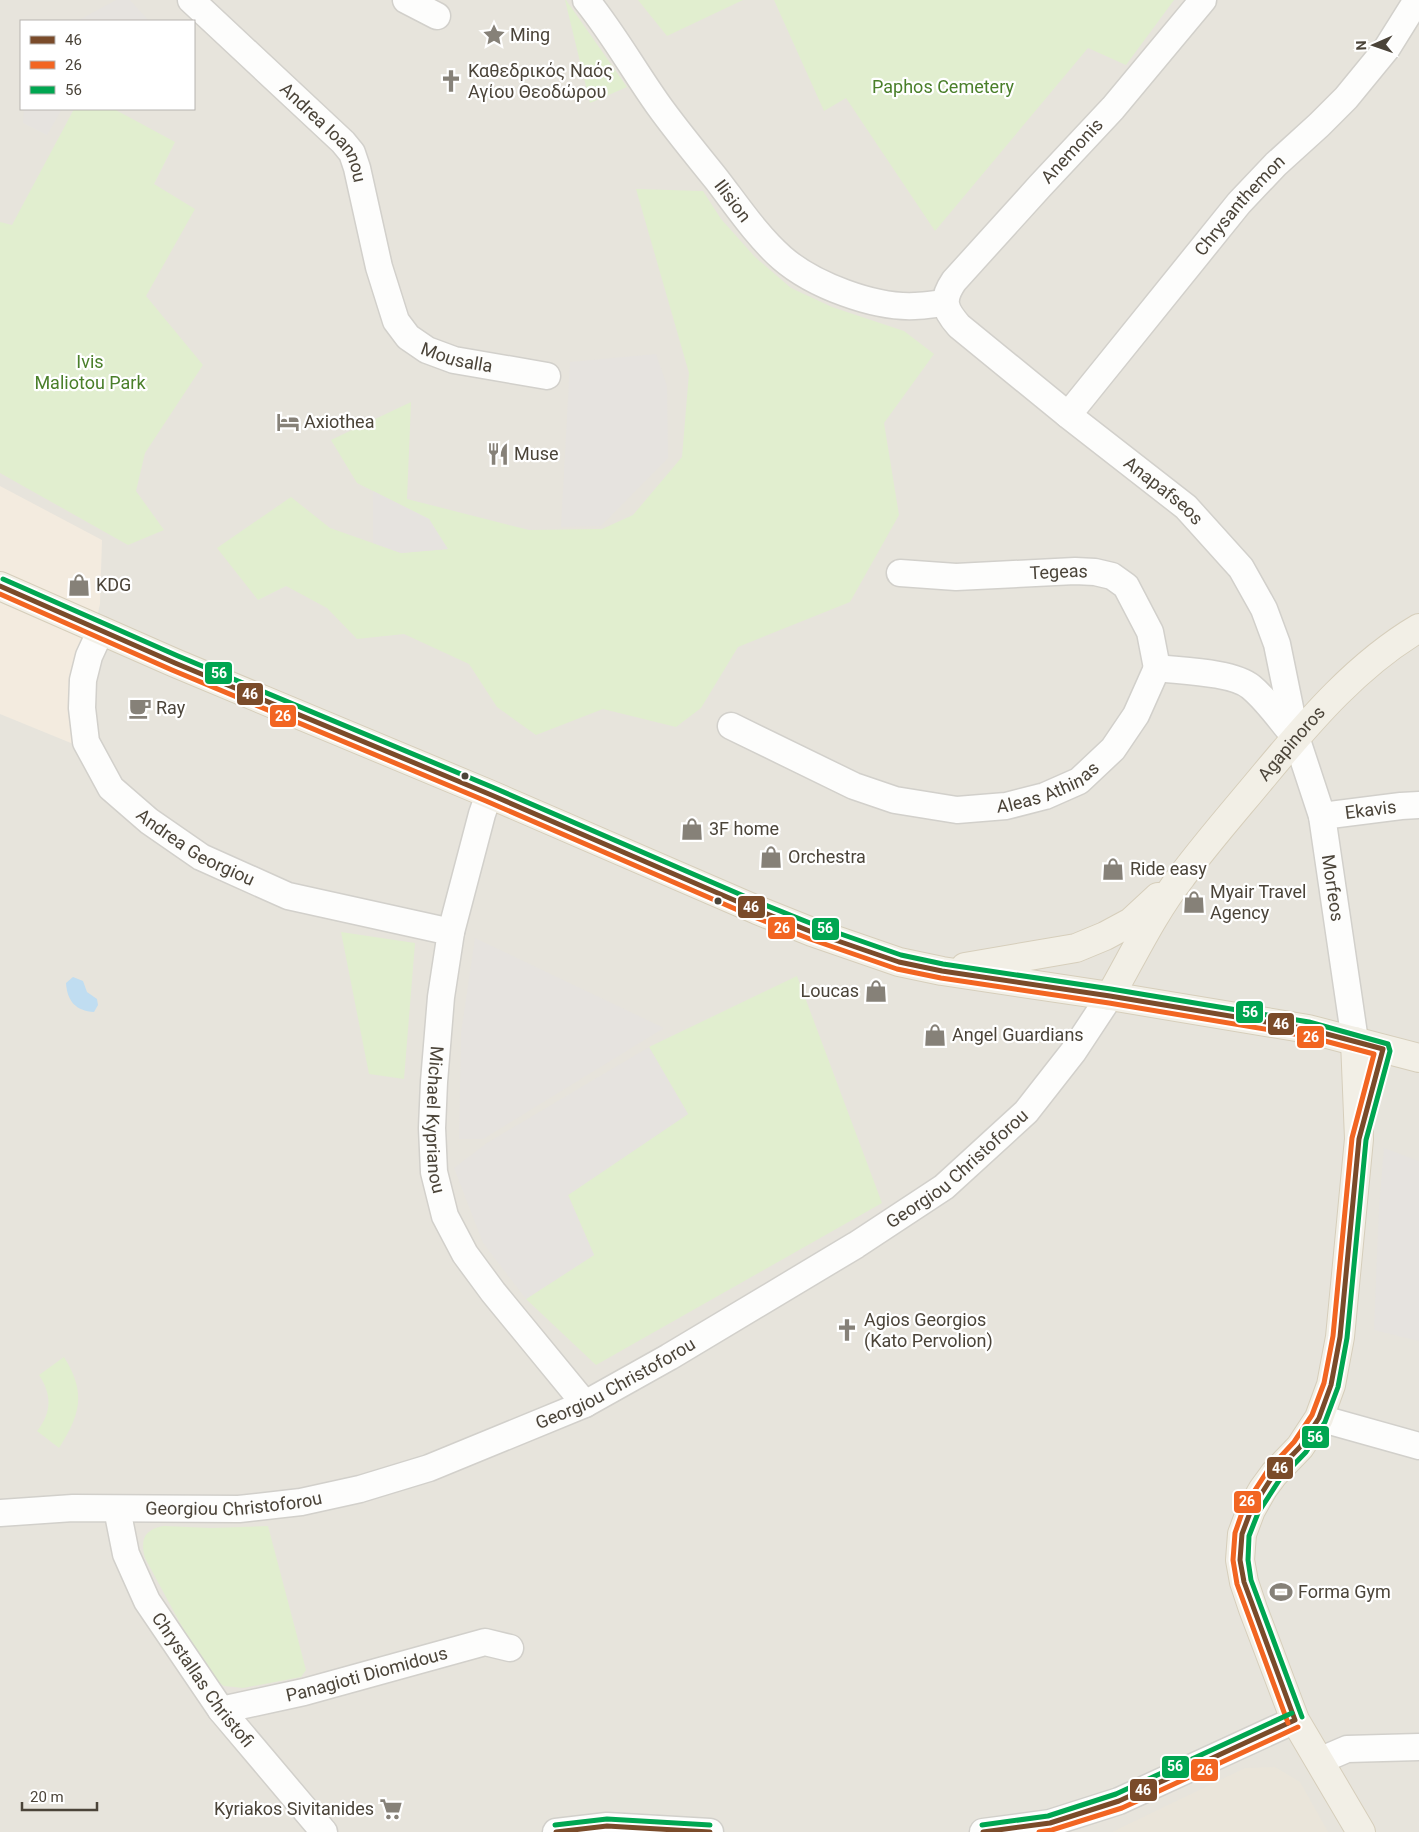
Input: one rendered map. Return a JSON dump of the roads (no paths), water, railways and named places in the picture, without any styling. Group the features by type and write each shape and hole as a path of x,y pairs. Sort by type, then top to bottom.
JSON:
{"main road":[{"path":"0,586 175,663 489,794 653,866 812,932 899,962 942,971 1110,996 1308,1029 1419,1058"},
{"name":"Agapinoros","path":"1181,877 1296,737 1362,668 1402,638 1419,628"},
{"path":"942,971 1076,948 1106,936 1131,922 1181,877"},
{"path":"1110,996 1150,924 1181,877"},
{"path":"1355,1041 1359,1139 1340,1337 1331,1384 1319,1418 1300,1447 1274,1474 1250,1510 1242,1534 1240,1560 1244,1582 1295,1720 1361,1832"},
{"path":"1359,1139 1384,1049"}],"street":[{"name":"Andrea Ioannou","path":"191,0 343,142 352,153 357,168 376,258 390,302"},
{"path":"406,0 437,16"},
{"name":"Ilision","path":"586,0 659,107 753,226 782,258 824,285 867,299 915,306 945,303"},
{"name":"Anemonis","path":"945,303 946,295 954,281 1113,108 1203,0"},
{"name":"Chrysanthemon","path":"1068,416 1239,203 1276,164 1346,98 1387,48 1417,0"},
{"name":"Mousalla","path":"390,302 396,321 408,337 427,350 454,360 547,376"},
{"name":"Anapafseos","path":"945,303 948,311 959,326 1068,416 1186,507 1241,568 1264,609 1277,644 1296,737"},
{"name":"Tegeas","path":"900,573 956,577 1074,571 1095,572 1112,576 1126,586 1150,632 1157,668"},
{"name":"Andrea Georgiou","path":"101,630 89,656 83,680 82,708 86,742 111,788 117,794 149,820 201,857 288,896 451,932"},
{"path":"1157,668 1226,676 1239,680 1251,686 1296,737"},
{"name":"Aleas Athinas","path":"731,726 854,786 895,800 957,810 1006,806 1045,796 1078,781 1113,749 1136,715 1157,668"},
{"name":"Morfeos","path":"1296,737 1322,816 1355,1041"},
{"name":"Michael Kyprianou","path":"489,794 451,932 441,997 432,1128 434,1172 445,1216 465,1254 493,1292 585,1404"},
{"name":"Ekavis","path":"1322,816 1419,805"},
{"name":"Georgiou Christoforou","path":"0,1513 73,1508 239,1509 301,1502 360,1490 430,1468 585,1404 669,1357 856,1245 944,1187 1026,1112 1073,1052 1110,996"},
{"path":"1319,1418 1419,1446"},
{"name":"Chrystallas Christofi","path":"117,1509 126,1554 147,1601 221,1710 324,1832"},
{"name":"Panagioti Diomidous","path":"221,1710 304,1692 485,1642 510,1648"},
{"path":"982,1832 1050,1823 1111,1804 1295,1720"},
{"path":"1319,1761 1347,1749 1419,1747"},
{"path":"556,1832 607,1826 710,1832"}],"water":[{"path":"73,977 83,981 87,992 97,999 98,1005 94,1012 77,1007 68,995 66,983"}],"place":[{"name":"Ming","path":"494,35"},
{"name":"Καθεδρικός Ναός Αγίου Θεοδώρου","path":"451,81"},
{"name":"Axiothea","path":"288,422"},
{"name":"Muse","path":"498,454"},
{"name":"KDG","path":"79,585"},
{"name":"Ray","path":"140,708"},
{"name":"3F home","path":"692,829"},
{"name":"Orchestra","path":"771,857"},
{"name":"Ride easy","path":"1113,869"},
{"name":"Myair Travel Agency","path":"1194,902"},
{"name":"Loucas","path":"876,991"},
{"name":"Angel Guardians","path":"935,1035"},
{"name":"Agios Georgios (Kato Pervolion)","path":"847,1330"},
{"name":"Forma Gym","path":"1281,1592"},
{"name":"Kyriakos Sivitanides","path":"391,1809"}],"park label":[{"name":"Paphos Cemetery","path":"943,87"},
{"name":"Ivis Maliotou Park","path":"90,372"}]}
